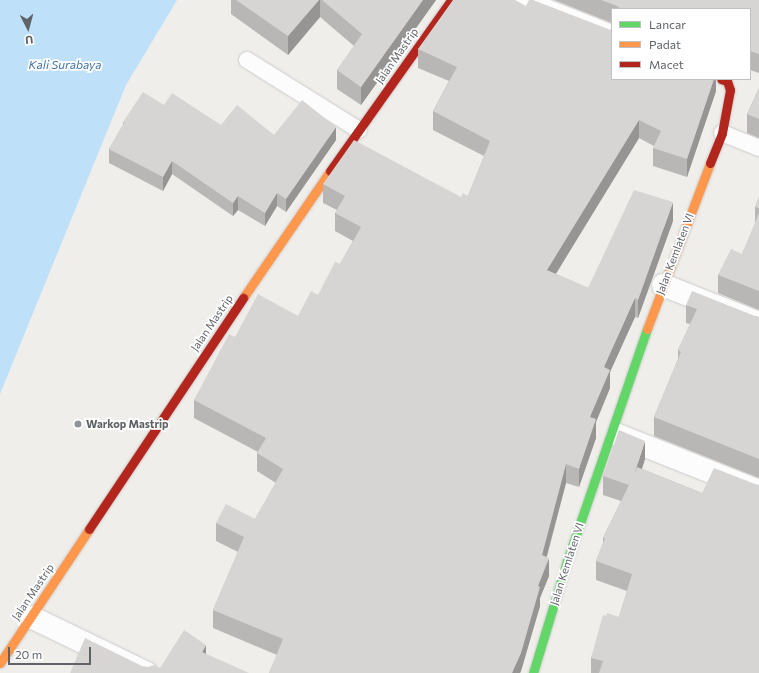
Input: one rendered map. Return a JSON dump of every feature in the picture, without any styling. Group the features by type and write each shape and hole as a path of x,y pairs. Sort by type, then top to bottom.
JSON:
{"main road":[{"name":"Jalan Mastrip","path":"0,663 284,236 451,0"},
{"name":"Jalan Kemlaten VI","path":"533,673 567,561 611,432 663,285 722,133 730,90 727,81 724,80"}],"street":[{"path":"520,0 611,36"},
{"path":"663,285 759,322"},
{"path":"611,432 759,491"},
{"path":"31,617 147,673"}],"lane":[{"path":"247,60 359,130"},
{"path":"722,133 759,148"}],"water":[{"name":"Kali Surabaya","path":"0,0 177,0 126,85 0,394"}],"building":[{"path":"236,0 319,0 288,36"},
{"path":"322,0 423,0 361,87 337,70 362,34"},
{"path":"453,0 515,0 526,6 529,0 533,0 611,30 611,80 714,80 687,159 653,148 661,131 639,120 547,270 588,288 634,190 673,202 638,300 635,298 604,367 610,370 590,417 596,419 579,469 566,464 542,555 549,558 538,586 540,587 521,653 512,673 269,673 283,639 213,610 244,537 216,523 226,504 255,519 283,469 257,453 266,438 194,400 229,334 235,337 258,294 298,316 311,291 318,295 335,262 340,264 361,227 335,213 345,196 323,184 354,140 461,197 463,193 468,196 490,141 433,111 457,67 418,49"},
{"path":"601,0 759,0 759,54 751,51 751,8 620,8"},
{"path":"759,88 759,119 747,114"},
{"path":"143,92 164,105 172,93 221,125 237,105 274,135 302,100 336,127 286,199 277,193 265,213 238,196 233,203 172,161 163,177 109,149 124,123 123,122"},
{"path":"759,197 759,208 755,207"},
{"path":"759,213 759,291 718,275 731,249 742,254"},
{"path":"692,291 759,317 759,459 654,417 681,352 678,350 697,309 686,305"},
{"path":"619,430 645,441 634,475 637,467 702,493 714,468 759,485 759,673 599,673 603,661 591,658 603,615 606,616 607,613 619,617 632,574 596,561 605,538 603,538 629,485 603,476"},
{"path":"184,630 206,645 202,652 249,673 70,673 85,638 142,666 148,667 154,665 160,668"}],"traffic: fast":[{"path":"533,673 567,561 647,329"}],"traffic: slow":[{"path":"647,329 710,163"},
{"path":"243,298 330,171"},
{"path":"0,663 89,529"}],"traffic: jam":[{"path":"330,171 451,0"},
{"path":"710,163 722,133 730,90 727,81 724,80"},
{"path":"89,529 243,298"}],"place":[{"name":"Warkop Mastrip","path":"78,424"}]}
